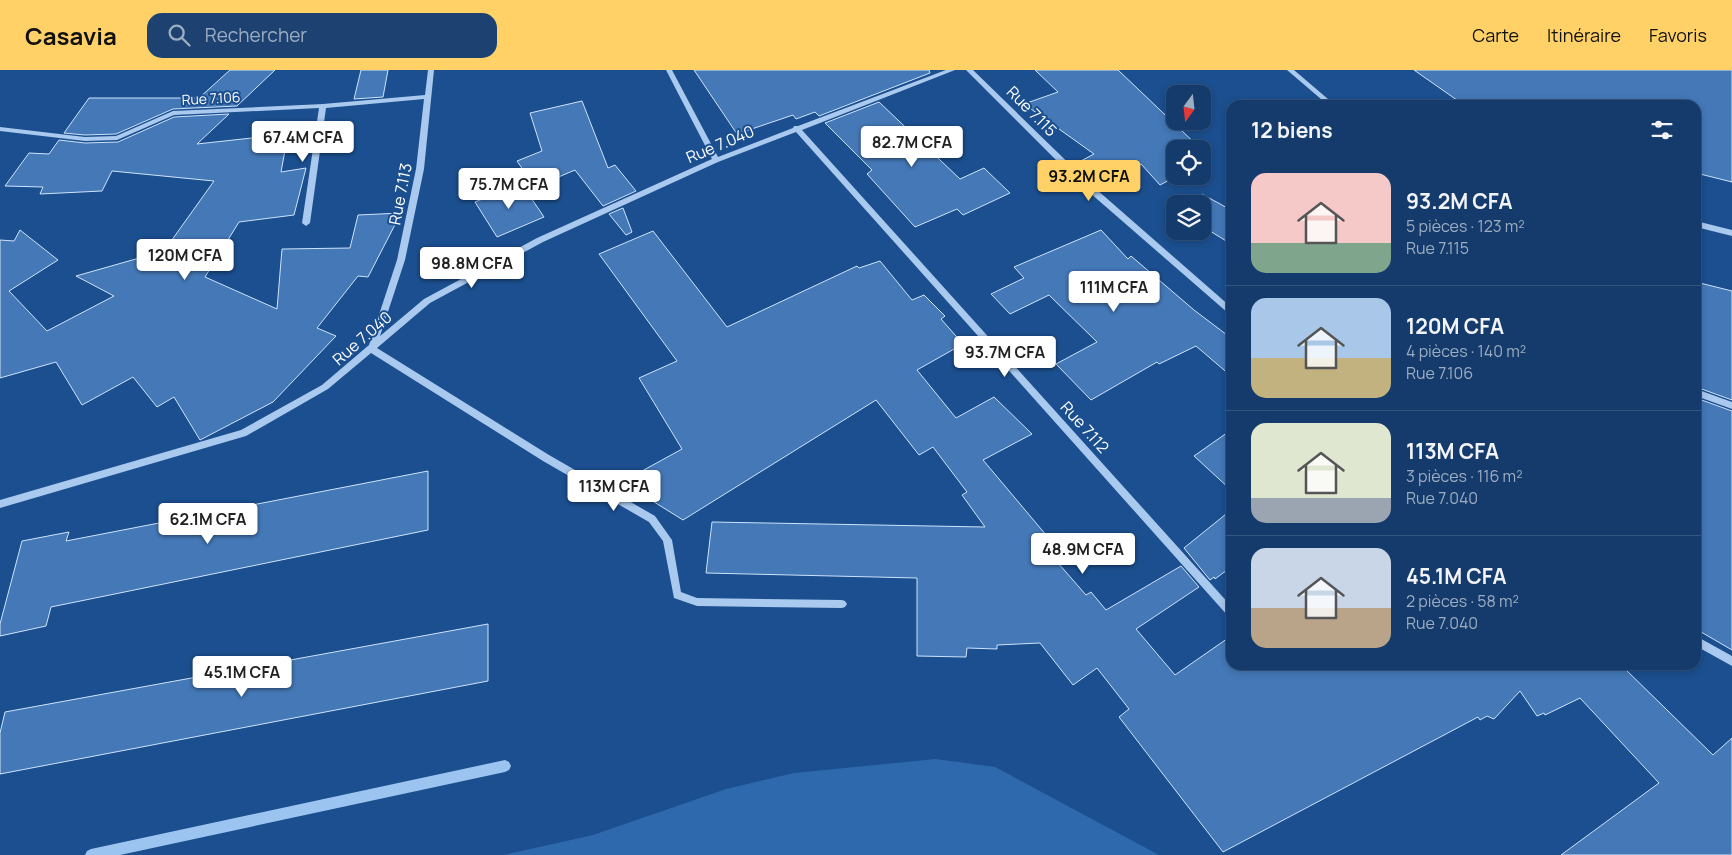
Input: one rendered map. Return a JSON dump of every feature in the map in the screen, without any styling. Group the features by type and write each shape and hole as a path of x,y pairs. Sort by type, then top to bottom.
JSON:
{"street":[{"name":"Rue 7.113","path":"372,349 401,260 420,170 431,70"},
{"path":"669,70 716,160"},
{"name":"Rue 7.040","path":"0,504 243,434 325,387 421,306 459,283 540,240 716,160 952,70"},
{"name":"Rue 7.115","path":"969,70 1085,184 1226,307"},
{"path":"1290,70 1326,100"},
{"name":"Rue 7.106","path":"0,129 85,139 117,138 173,113 323,106 428,97"},
{"path":"306,223 323,106"},
{"name":"Rue 7.112","path":"796,128 1226,606"},
{"path":"1701,225 1732,233"},
{"path":"372,349 546,458 652,519 667,540 676,595 697,602 842,604"},
{"path":"1701,394 1732,406"},
{"path":"1701,644 1732,661"}],"shaded area":[{"path":"936,759 995,767 1159,855 504,855 593,835 726,789 794,773"}],"building":[{"path":"230,70 275,70 237,106 173,109 116,134 85,135 64,133 89,98 199,98"},
{"path":"361,70 388,70 383,97 354,99"},
{"path":"694,70 929,70 930,73 819,116 815,112 796,119 793,115 737,134"},
{"path":"1035,70 1118,70 1166,116 1166,130 1181,130 1192,140 1166,140 1166,182 1160,185 1141,164 1104,184 1079,162 1094,154 1024,104 1058,92"},
{"path":"1414,70 1732,70 1732,182 1701,174 1701,100 1457,100"},
{"path":"582,101 608,168 615,165 636,191 603,206 575,170 535,187 517,161 542,151 530,113"},
{"path":"879,102 960,179 984,168 1010,193 963,215 957,209 915,227 867,174 872,170 825,123"},
{"path":"229,114 197,144 288,134 281,172 306,168 294,215 239,222 205,277 277,309 282,249 350,248 358,215 401,213 368,277 358,276 317,328 336,336 273,402 200,440 174,397 157,407 133,377 82,405 56,362 0,378 0,240 14,241 20,230 58,260 9,291 47,331 114,296 76,276 164,251 214,181 112,171 102,191 40,194 43,187 5,186 29,153 49,154 59,140 85,143 118,142 174,117"},
{"path":"521,183 544,217 497,237 475,202"},
{"path":"1211,199 1226,207 1226,241 1211,232"},
{"path":"623,208 632,232 626,235 609,214"},
{"path":"1101,230 1128,259 1131,256 1194,310 1226,334 1226,372 1196,346 1159,364 1157,362 1091,400 1056,364 1097,342 1049,295 1010,314 991,294 1024,278 1014,267"},
{"path":"653,231 727,327 857,266 859,268 880,261 912,300 924,295 945,316 941,319 963,344 917,370 956,418 994,397 1032,434 983,460 1052,542 1044,547 1086,595 1091,592 1106,610 1181,566 1199,587 1136,629 1175,675 1226,639 1226,670 1626,670 1713,755 1732,738 1732,855 1561,855 1659,783 1580,698 1545,715 1544,713 1537,716 1520,691 1494,719 1487,716 1480,720 1478,717 1223,852 1119,717 1129,709 1097,668 1073,685 1040,643 997,645 997,649 967,648 966,657 917,656 917,578 706,573 712,522 985,527 962,495 967,492 933,447 919,455 876,400 683,520 622,482 682,449 639,378 677,361 599,254"},
{"path":"1701,283 1732,291 1732,400 1701,389"},
{"path":"1701,400 1732,411 1732,650 1701,632"},
{"path":"1226,434 1226,485 1194,456"},
{"path":"428,471 428,530 51,607 46,626 0,636 0,624 22,541 69,532 66,541"},
{"path":"1226,514 1226,571 1215,579 1214,577 1210,580 1184,548"},
{"path":"488,624 488,681 0,774 0,733 5,712"}],"waterway":[{"path":"91,855 505,766"}]}
